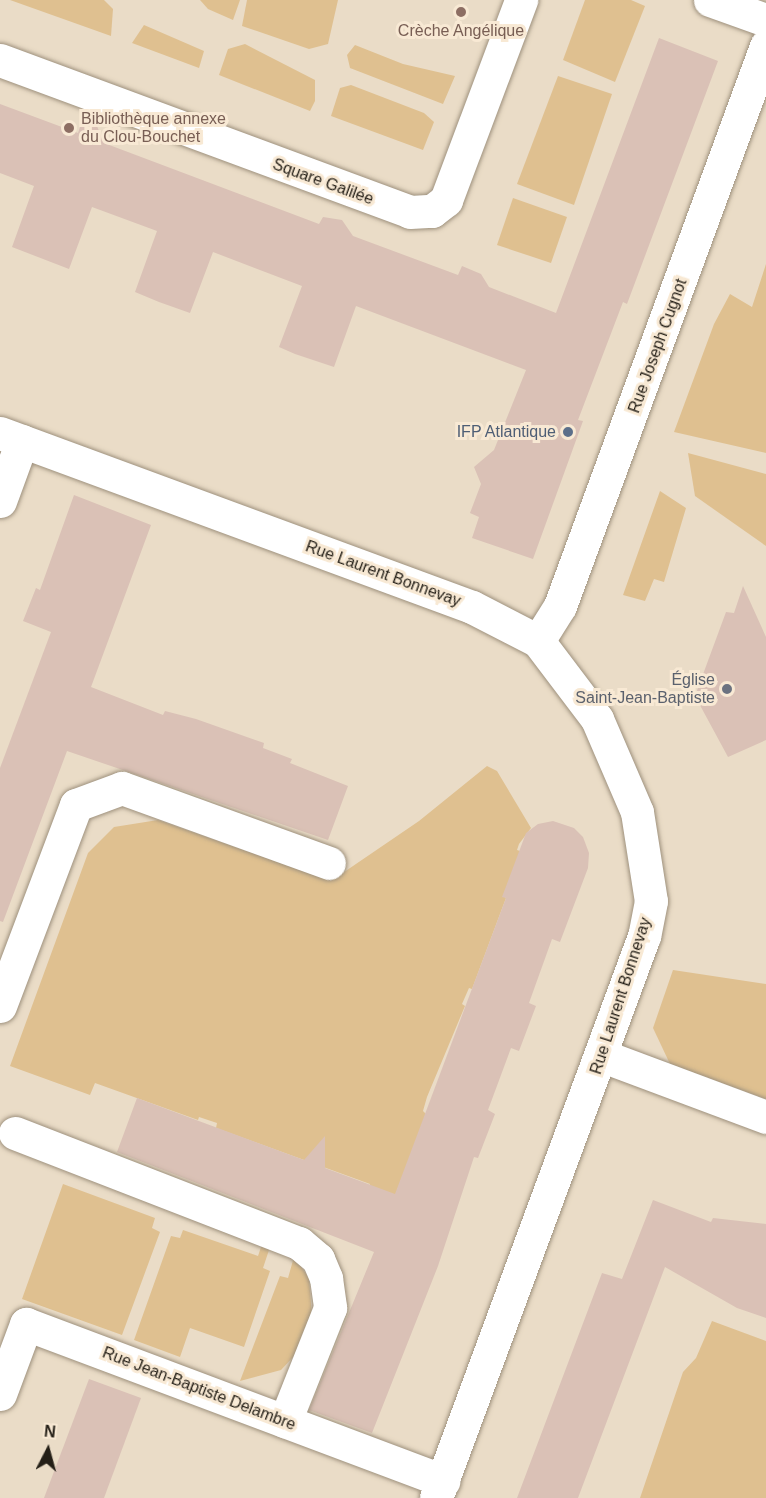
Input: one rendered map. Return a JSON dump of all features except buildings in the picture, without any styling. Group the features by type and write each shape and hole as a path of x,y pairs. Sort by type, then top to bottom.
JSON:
{"street":[{"name":"Square Galilée","path":"0,60 410,213 432,211 446,200 521,0"},
{"path":"710,0 766,20"},
{"name":"Rue Joseph Cugnot","path":"538,641 560,606 766,46"},
{"path":"0,501 11,437"},
{"name":"Rue Laurent Bonnevay","path":"11,437 472,607 538,641 597,719 637,812 651,901 644,936 603,1056 440,1490"},
{"path":"0,1006 76,806 122,788 329,862"},
{"path":"603,1056 766,1118"},
{"path":"15,1133 299,1243 318,1259 326,1278 330,1308 285,1422"},
{"name":"Rue Jean-Baptiste Delambre","path":"0,1394 26,1324 285,1422 440,1490"}],"shaded area":[{"path":"10,0 104,0 113,9 111,36"},
{"path":"200,0 240,0 233,20 208,9"},
{"path":"247,0 338,0 328,44 309,49 242,26"},
{"path":"585,0 631,0 645,6 615,82 563,60"},
{"path":"144,25 204,51 199,68 132,43"},
{"path":"245,44 315,80 315,101 310,111 219,75 228,49"},
{"path":"355,45 403,64 455,76 443,104 350,68 347,55"},
{"path":"558,76 612,94 574,205 517,184"},
{"path":"351,85 424,113 434,122 423,150 331,116 340,88"},
{"path":"513,198 567,217 551,263 497,245"},
{"path":"766,264 766,453 674,432 714,324 730,294 752,307"},
{"path":"688,453 766,474 766,546 695,496"},
{"path":"660,491 686,508 664,582 654,579 645,601 623,595"},
{"path":"487,766 497,771 531,828 519,844 517,850 523,852 503,896 506,898 472,989 469,988 462,1004 465,1006 427,1097 423,1111 426,1114 387,1217 361,1206 370,1184 216,1128 217,1123 199,1117 198,1120 95,1083 90,1095 10,1066 88,853 114,827 158,820 331,881 419,821"},
{"path":"673,970 766,984 766,1099 670,1064 653,1028"},
{"path":"63,1184 155,1218 152,1228 160,1232 122,1335 22,1299"},
{"path":"183,1230 258,1256 262,1244 270,1247 263,1268 270,1271 244,1347 190,1328 180,1357 134,1340 171,1236 180,1238"},
{"path":"294,1257 309,1278 312,1317 295,1355 281,1370 240,1381 280,1276 288,1278"},
{"path":"712,1321 766,1341 766,1498 640,1498 683,1372 696,1358"}],"place":[{"name":"Crèche Angélique","path":"461,12"},
{"name":"Bibliothèque annexe du Clou-Bouchet","path":"69,128"},
{"name":"IFP Atlantique","path":"568,432"},
{"name":"Église Saint-Jean-Baptiste","path":"727,689"}]}
